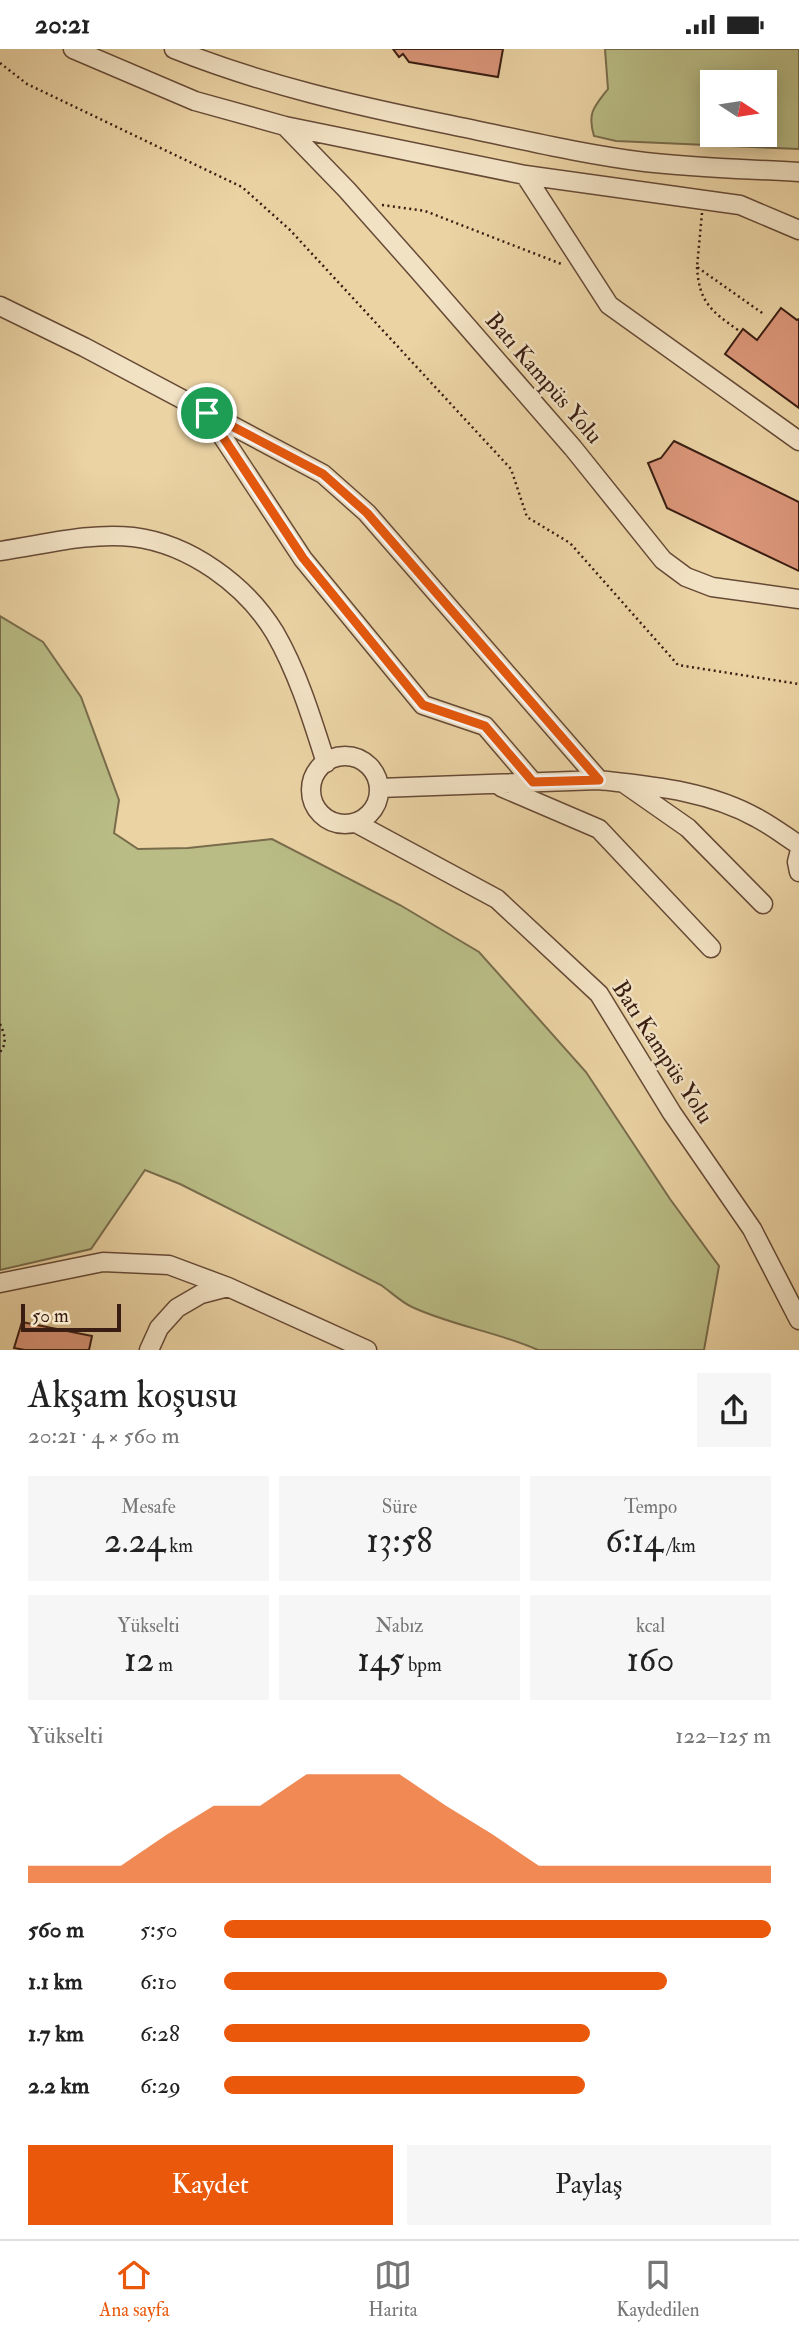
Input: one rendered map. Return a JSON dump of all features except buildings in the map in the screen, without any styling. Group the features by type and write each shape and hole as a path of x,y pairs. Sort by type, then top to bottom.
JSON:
{"street":[{"path":"73,49 195,101 285,126 525,175 740,205 799,230"},
{"path":"174,49 282,86 374,109 527,141 642,162 799,172"},
{"name":"Batı Kampüs Yolu","path":"285,126 347,190 418,270 573,448 663,560 686,577 712,587 799,599"},
{"path":"525,175 609,305 799,441"},
{"path":"0,306 84,347 323,474 367,513 599,780"},
{"path":"207,413 303,558 423,705 485,726 533,782"},
{"path":"0,551 93,538 133,537 156,542 200,560 237,588 274,632 309,710 326,763 342,756 353,757 363,761 377,778 378,799 374,809 366,818 356,823"},
{"name":"Batı Kampüs Yolu","path":"326,763 315,774 311,786 316,808 323,817 334,823 356,823 497,899 599,994 672,1113 752,1229 799,1320"},
{"path":"379,788 599,780 668,787 714,800 756,817 799,845"},
{"path":"622,782 688,828 763,904"},
{"path":"494,784 599,829 711,948"},
{"path":"799,854 799,872"},
{"path":"0,1283 103,1262 169,1265 228,1287 367,1350"},
{"path":"149,1350 159,1328 177,1308 201,1294 228,1287"}],"path":[{"path":"0,63 27,84 242,187 289,230 511,469 527,517 570,543 678,665 799,684"},
{"path":"703,200 697,267 698,288 711,311 738,330"},
{"path":"379,205 425,211 564,265"},
{"path":"697,267 765,315"},
{"path":"0,1024 5,1041 0,1052"}],"green space":[{"path":"605,49 799,49 799,149 753,147 777,147 777,70 700,70 700,145 616,141 594,136 591,121 599,101 608,89"},
{"path":"0,616 43,642 81,697 119,800 114,833 138,849 188,848 272,839 400,905 479,952 586,1072 670,1199 719,1266 704,1350 538,1350 412,1307 381,1285 180,1184 145,1170 91,1249 0,1270"}],"route":[{"path":"207,413 323,474 344,491 367,513 599,780 533,782 485,726 423,705 303,558 207,413"}]}
